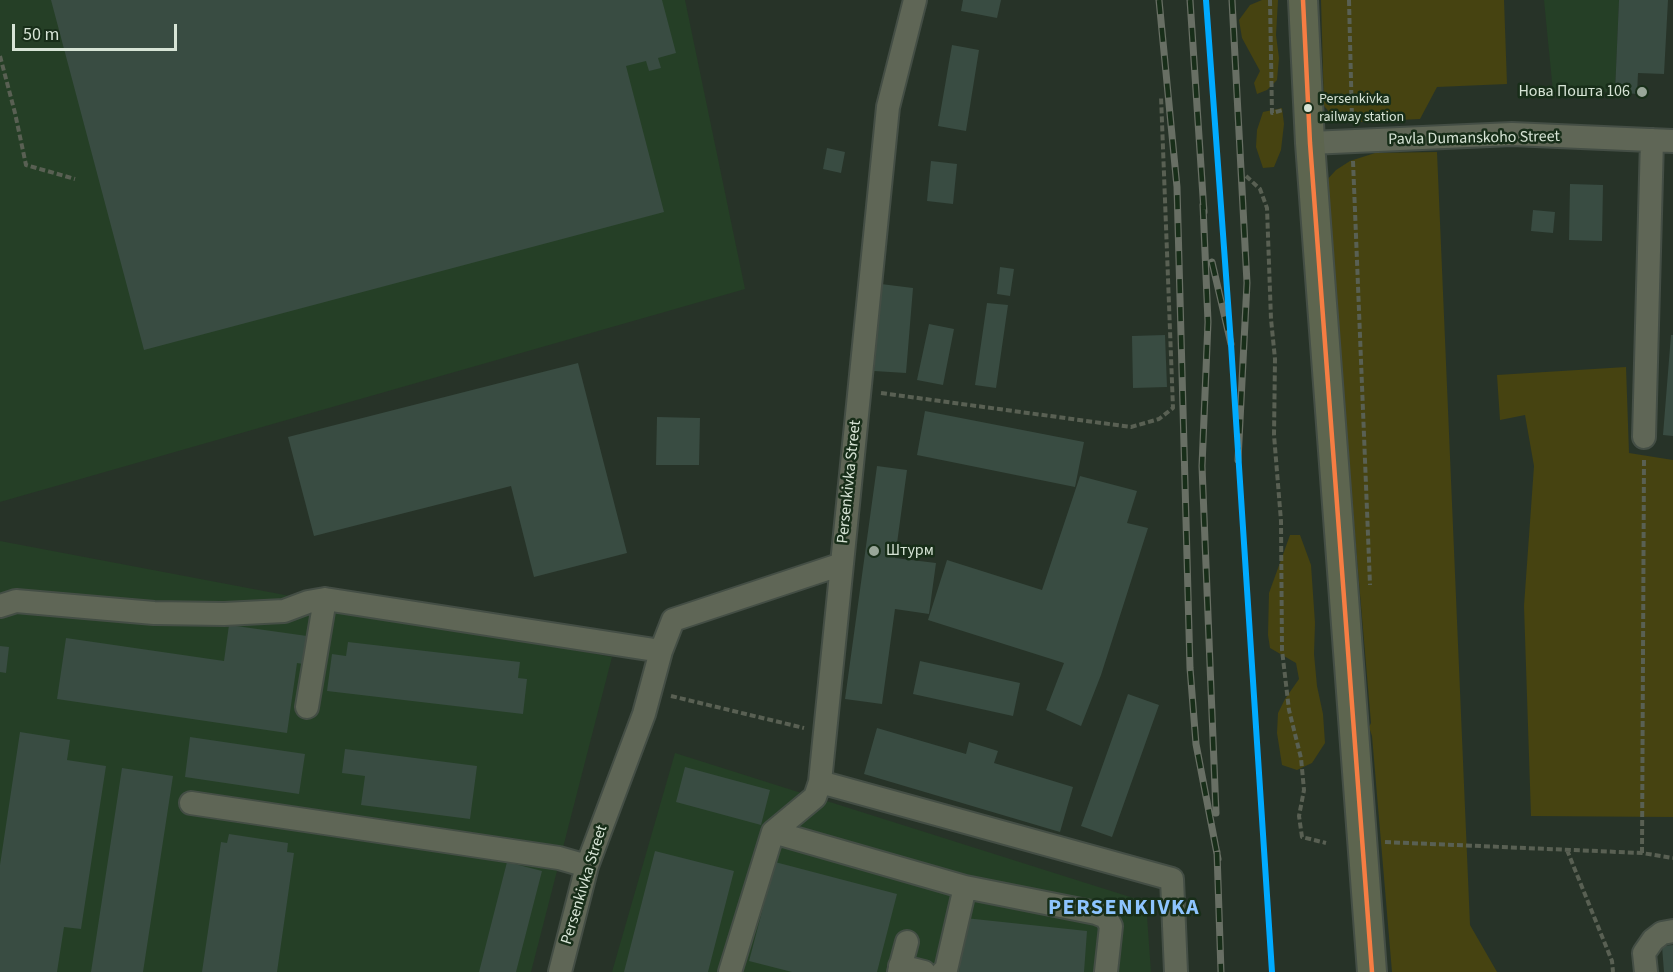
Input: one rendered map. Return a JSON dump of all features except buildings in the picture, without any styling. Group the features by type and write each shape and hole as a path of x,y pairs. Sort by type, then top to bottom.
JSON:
{"main road":[{"path":"1303,0 1310,143 1372,972"}],"street":[{"name":"Persenkivka Street","path":"560,972 587,866 644,714 661,651 673,620 679,616 842,564 888,107 915,0"},
{"name":"Pavla Dumanskoho Street","path":"1310,143 1512,135 1662,141"},
{"path":"1644,436 1662,141"},
{"path":"730,972 773,832 815,797 820,782 842,564"},
{"path":"0,606 15,601 154,613 224,614 284,611 308,602 325,599 661,651"},
{"path":"307,707 325,599"},
{"path":"820,782 1172,879 1176,972"},
{"path":"191,803 559,858 587,866"},
{"path":"773,832 965,887 1096,913 1106,917 1111,926 1107,972"},
{"path":"943,972 946,970 965,887"},
{"path":"1646,972 1644,953 1653,940 1662,933 1673,931"},
{"path":"907,942 899,969 924,972"}],"path":[{"path":"1270,0 1272,113 1283,110"},
{"path":"1349,0 1352,141 1371,593"},
{"path":"0,56 26,165 75,179"},
{"path":"859,390 1131,427 1159,419 1173,408 1161,96"},
{"path":"1246,176 1260,189 1267,208 1271,319 1275,358 1274,435 1281,521 1282,650 1289,710 1301,758 1304,790 1299,816 1302,837 1326,843"},
{"path":"1642,853 1644,436"},
{"path":"650,691 825,733"},
{"path":"1381,842 1642,853 1673,858"},
{"path":"1567,850 1612,961 1613,972"}],"shaded area":[{"path":"0,0 685,0 745,289 0,502"},
{"path":"1262,0 1278,0 1276,35 1279,58 1277,80 1267,90 1257,94 1254,83 1260,71 1242,38 1239,20 1250,5"},
{"path":"1321,0 1504,0 1507,84 1437,87 1420,119 1359,122 1331,114 1324,106"},
{"path":"1544,0 1619,0 1615,92 1553,92"},
{"path":"1282,108 1284,124 1281,150 1274,167 1263,168 1256,147 1257,130 1263,112"},
{"path":"1437,152 1470,925 1497,972 1392,972 1372,736 1369,727 1371,723 1325,182 1336,170 1350,161 1375,153"},
{"path":"1626,367 1629,453 1673,460 1673,817 1531,816 1524,606 1534,466 1525,415 1500,420 1497,375"},
{"path":"1290,535 1300,535 1311,565 1315,623 1314,654 1325,743 1312,763 1297,770 1282,765 1277,733 1278,713 1299,679 1296,663 1270,648 1268,635 1269,593"},
{"path":"0,541 612,657 531,972 0,972"},
{"path":"675,753 1146,902 1151,972 612,972"}],"railway":[{"path":"1159,0 1177,187 1190,668 1196,744 1218,859"},
{"path":"1190,0 1204,212"},
{"path":"1232,0 1247,283 1238,460"},
{"path":"1203,205 1208,322 1202,466 1216,813"},
{"path":"1212,262 1231,344"},
{"path":"1217,852 1221,972"}],"transit line":[{"path":"1206,0 1272,972"},
{"path":"1303,0 1310,143 1372,972"}],"place":[{"name":"Нова Пошта 106","path":"1642,92"},
{"name":"Persenkivka railway station","path":"1308,108"},
{"name":"Штурм","path":"874,551"}],"district":[{"name":"PERSENKIVKA","path":"1124,909"}]}
